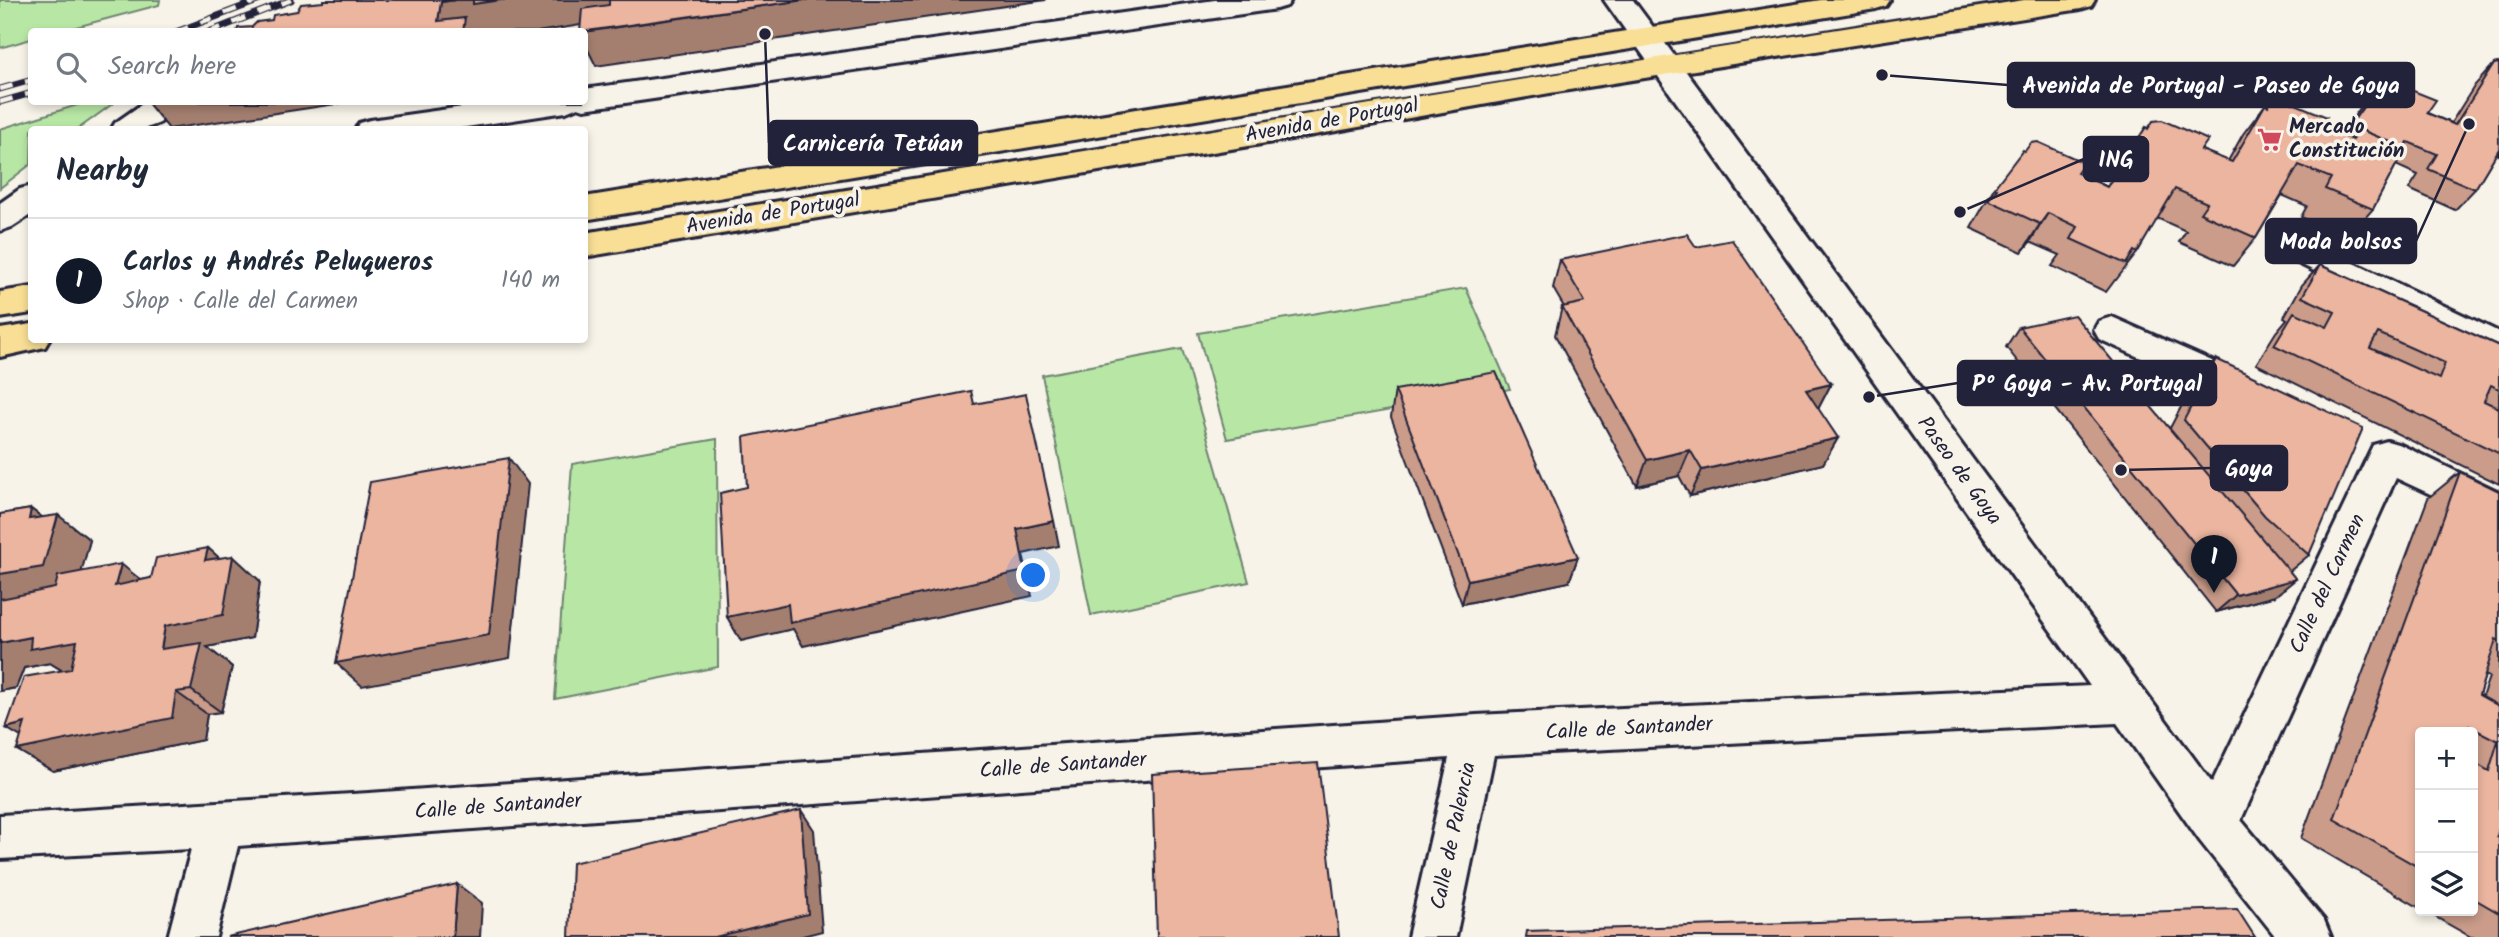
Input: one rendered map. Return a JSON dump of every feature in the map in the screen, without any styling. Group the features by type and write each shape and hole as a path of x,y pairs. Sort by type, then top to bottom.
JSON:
{"main road":[{"name":"Avenida de Portugal","path":"588,208 1876,0"},
{"name":"Avenida de Portugal","path":"588,244 1663,65 2081,0"},
{"path":"0,305 28,300"},
{"path":"0,343 28,338"}],"street":[{"path":"588,98 1276,0"},
{"name":"Paseo de Goya","path":"1618,0 1642,37 2216,825 2308,937"},
{"path":"133,126 162,105"},
{"path":"398,126 545,105"},
{"path":"0,219 28,200"},
{"path":"2306,252 2499,348"},
{"path":"2112,330 2287,410"},
{"name":"Calle del Carmen","path":"2216,825 2374,451 2499,510"},
{"name":"Calle de Santander","path":"0,837 220,827 1476,735 2020,711 2127,703"},
{"name":"Calle de Palencia","path":"1432,937 1476,735"},
{"path":"192,937 220,827"}],"green space":[{"path":"0,0 160,0 159,5 72,28 28,28 28,40 0,48"},
{"path":"77,105 111,105 82,126 28,126 28,166 0,188 0,129"},
{"path":"1466,288 1510,389 1227,439 1198,333"},
{"path":"1182,349 1249,582 1091,615 1042,375"},
{"path":"717,439 718,667 555,699 572,464"}],"building":[{"path":"456,0 441,2 438,21 465,18 464,28 238,28 252,27 257,22 272,20 273,15 297,11 301,4"},
{"path":"473,0 501,0 473,4"},
{"path":"609,0 804,0 588,31 588,28 580,28 582,9 609,5"},
{"path":"2499,63 2499,149 2475,189 2428,169 2437,154 2408,142 2404,148 2359,129 2353,137 2344,134 2379,85 2391,82 2436,100 2427,113 2455,125 2494,64"},
{"path":"2281,98 2327,117 2321,127 2353,140 2359,129 2405,148 2373,209 2325,189 2331,178 2299,165 2256,238 2200,213 2207,203 2175,189 2137,253 2134,251 2126,264 2071,239 2078,227 2048,213 2040,224 1988,200 2023,150 2031,143 2038,142 2085,163 2077,173 2107,187 2146,127 2148,129 2153,121 2162,120 2208,140 2201,150 2232,162 2265,105 2268,106 2271,100"},
{"path":"1687,234 1696,247 1732,240 1831,384 1806,390 1838,438 1702,470 1690,450 1647,460 1562,307 1585,302 1560,260"},
{"path":"2320,265 2499,346 2499,389 2491,385 2484,401 2499,408 2498,453 2274,345 2294,312 2327,327 2335,312 2302,297","holes":["2378,333 2445,363 2439,379 2370,348"]},
{"path":"2074,315 2296,579 2236,595 2019,327"},
{"path":"2216,359 2363,428 2309,555 2265,516 2184,420"},
{"path":"1496,372 1578,557 1468,580 1395,390"},
{"path":"971,391 974,404 1026,394 1054,521 1017,529 1025,571 790,623 788,604 727,617 720,493 747,487 744,437"},
{"path":"509,458 489,635 336,663 370,482"},
{"path":"2460,472 2499,491 2499,641 2496,639 2479,695 2499,706 2499,913 2478,901 2478,765 2489,771 2498,741 2478,731 2478,727 2415,727 2415,865 2334,819"},
{"path":"31,509 29,519 58,515 43,567 0,574 0,514"},
{"path":"208,548 205,560 233,556 223,615 165,626 161,649 202,643 191,690 176,692 172,718 17,750 25,723 6,728 24,677 71,669 77,641 30,649 31,637 0,643 0,599 55,588 58,576 121,564 115,586 151,578 156,558"},
{"path":"1318,763 1339,937 1157,937 1152,774"},
{"path":"801,810 808,914 715,937 569,937 572,863"},
{"path":"457,884 453,937 227,937"},
{"path":"2237,909 2255,937 1526,937 1527,931"}],"railway":[{"path":"186,28 260,0"},
{"path":"219,28 291,0"},
{"path":"0,89 28,81"},
{"path":"0,102 28,94"}],"place":[{"name":"Carnicería Tetúan","path":"765,34"},
{"name":"Avenida de Portugal - Paseo de Goya","path":"1882,75"},
{"name":"Moda bolsos","path":"2469,124"},
{"name":"Mercado Constitución","path":"2269,139"},
{"name":"ING","path":"1960,212"},
{"name":"Pº Goya - Av. Portugal","path":"1869,397"},
{"name":"Goya","path":"2121,470"},
{"name":"Carlos y Andrés Peluqueros","path":"2214,593"}]}
